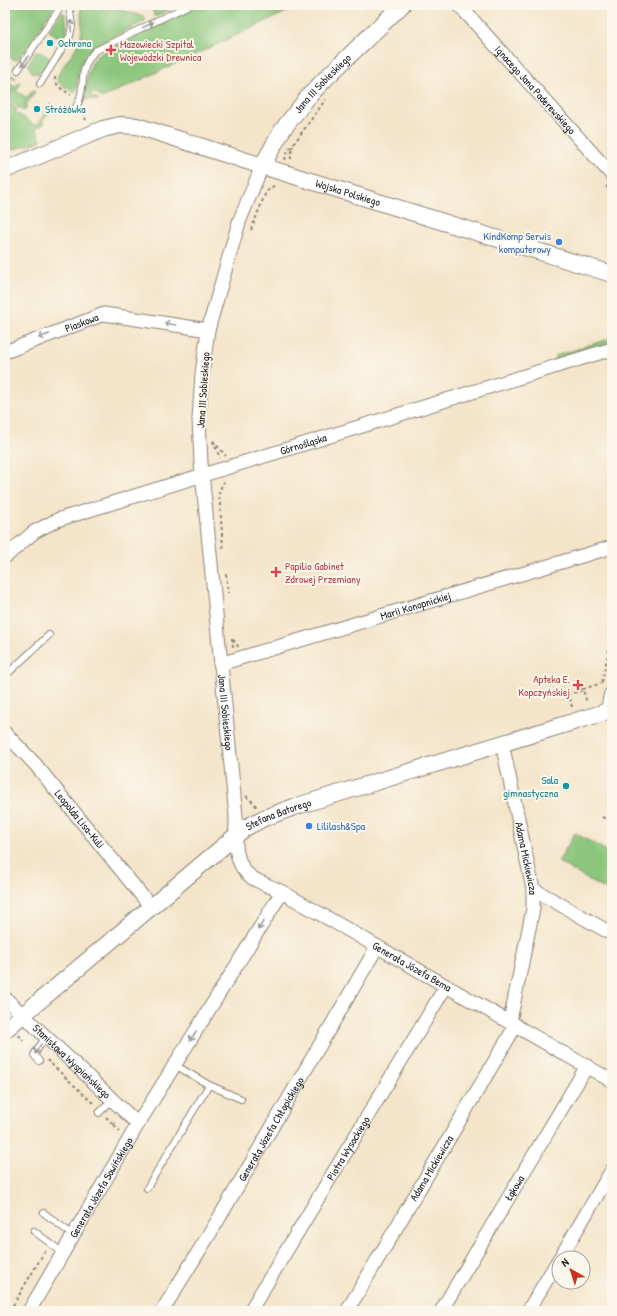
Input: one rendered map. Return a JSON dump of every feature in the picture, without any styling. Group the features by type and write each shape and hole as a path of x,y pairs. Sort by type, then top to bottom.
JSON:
{"street":[{"name":"Jana III Sobieskiego","path":"236,836 236,816 202,475 199,419 202,374 208,330 239,222 262,166 283,129 308,97 402,5"},
{"name":"Ignacego Jana Paderewskiego","path":"459,5 612,175"},
{"name":"Wojska Polskiego","path":"5,170 104,129 120,125 138,126 262,166 612,274"},
{"name":"Piaskowa","path":"5,352 104,314 208,330"},
{"name":"Górnośląska","path":"7,552 34,532 56,520 612,349"},
{"name":"Marii Konopnickiej","path":"220,664 612,547"},
{"path":"605,687 611,710"},
{"name":"Stefana Batorego","path":"5,1030 129,930 151,907 245,828 264,818 611,710"},
{"name":"Leopolda Lisa-Kuli","path":"5,733 35,764 151,907"},
{"name":"Adama Mickiewicza","path":"347,1311 513,1023 533,910 533,889 502,743"},
{"name":"Generała Józefa Bema","path":"236,836 236,852 239,861 250,876 282,892 612,1081"},
{"path":"533,889 612,934"},
{"name":"Generała Józefa Sowińskiego","path":"29,1311 138,1124 282,892"},
{"name":"Generała Józefa Chłopickiego","path":"162,1311 215,1224 377,947"},
{"name":"Piotra Wysockiego","path":"250,1311 446,986"},
{"name":"Stanisława Wyspiańskiego","path":"5,998 138,1124"},
{"name":"Łąkowa","path":"441,1311 587,1066"},
{"path":"564,1250 612,1170"},
{"path":"528,1311 551,1272"}],"lane":[{"path":"18,70 62,5"},
{"path":"40,84 70,36 72,26 69,5"},
{"path":"73,111 79,101 84,68 87,60 95,51 189,5"},
{"path":"5,676 49,635"},
{"path":"39,1061 34,1055 46,1036"},
{"path":"175,1065 209,1085 241,1099"},
{"path":"147,1188 209,1085"},
{"path":"100,1112 112,1100"},
{"path":"44,1213 73,1235"},
{"path":"34,1231 63,1253"}],"path":[{"path":"57,74 55,77 56,83 79,101 86,120"},
{"path":"281,152 292,160 291,153 294,145"},
{"path":"249,235 266,192 278,182"},
{"path":"213,440 227,480 220,489 218,502 223,549"},
{"path":"225,569 228,600"},
{"path":"231,634 236,659"},
{"path":"573,710 568,694 583,688 605,687 612,635"},
{"path":"583,688 588,706"},
{"path":"244,798 246,795 255,804 256,808 260,806"},
{"path":"602,816 612,822"},
{"path":"36,1050 129,1140"},
{"path":"12,1311 12,1308 50,1243"}],"green space":[{"path":"5,5 55,5 24,53 16,60 5,55"},
{"path":"82,5 109,5 140,16 142,15 145,18 145,21 92,48 81,64 77,87 74,93 59,83 57,79 80,39 82,31"},
{"path":"153,5 178,5 155,17 151,10"},
{"path":"200,5 301,5 104,97 99,97 100,95 92,92 90,95 99,100 85,99 89,71 98,55"},
{"path":"62,12 64,13 67,27 63,40 49,31"},
{"path":"37,50 51,59 43,71 38,74 32,72 29,66 30,61"},
{"path":"5,71 16,79 12,77 8,82 14,86 5,99"},
{"path":"19,82 21,83 16,91 27,98 33,90 35,92 25,106 27,107 24,111 9,101 11,99 8,97"},
{"path":"8,103 17,109 15,112 36,126 52,103 52,108 42,122 44,124 36,128 41,141 5,152 5,105 6,106"},
{"path":"612,338 612,343 555,361 555,356"},
{"path":"575,833 612,854 612,883 608,891 558,862"}],"place":[{"name":"Ochrona","path":"50,43"},
{"name":"Mazowiecki Szpital Wojewódzki Drewnica","path":"111,50"},
{"name":"Stróżówka","path":"37,109"},
{"name":"KindKomp Serwis komputerowy","path":"559,242"},
{"name":"Papilio Gabinet Zdrowej Przemiany","path":"276,572"},
{"name":"Apteka E. Kopczyńskiej","path":"578,685"},
{"name":"Sala gimnastyczna","path":"566,786"},
{"name":"Lililash&Spa","path":"309,826"}]}
